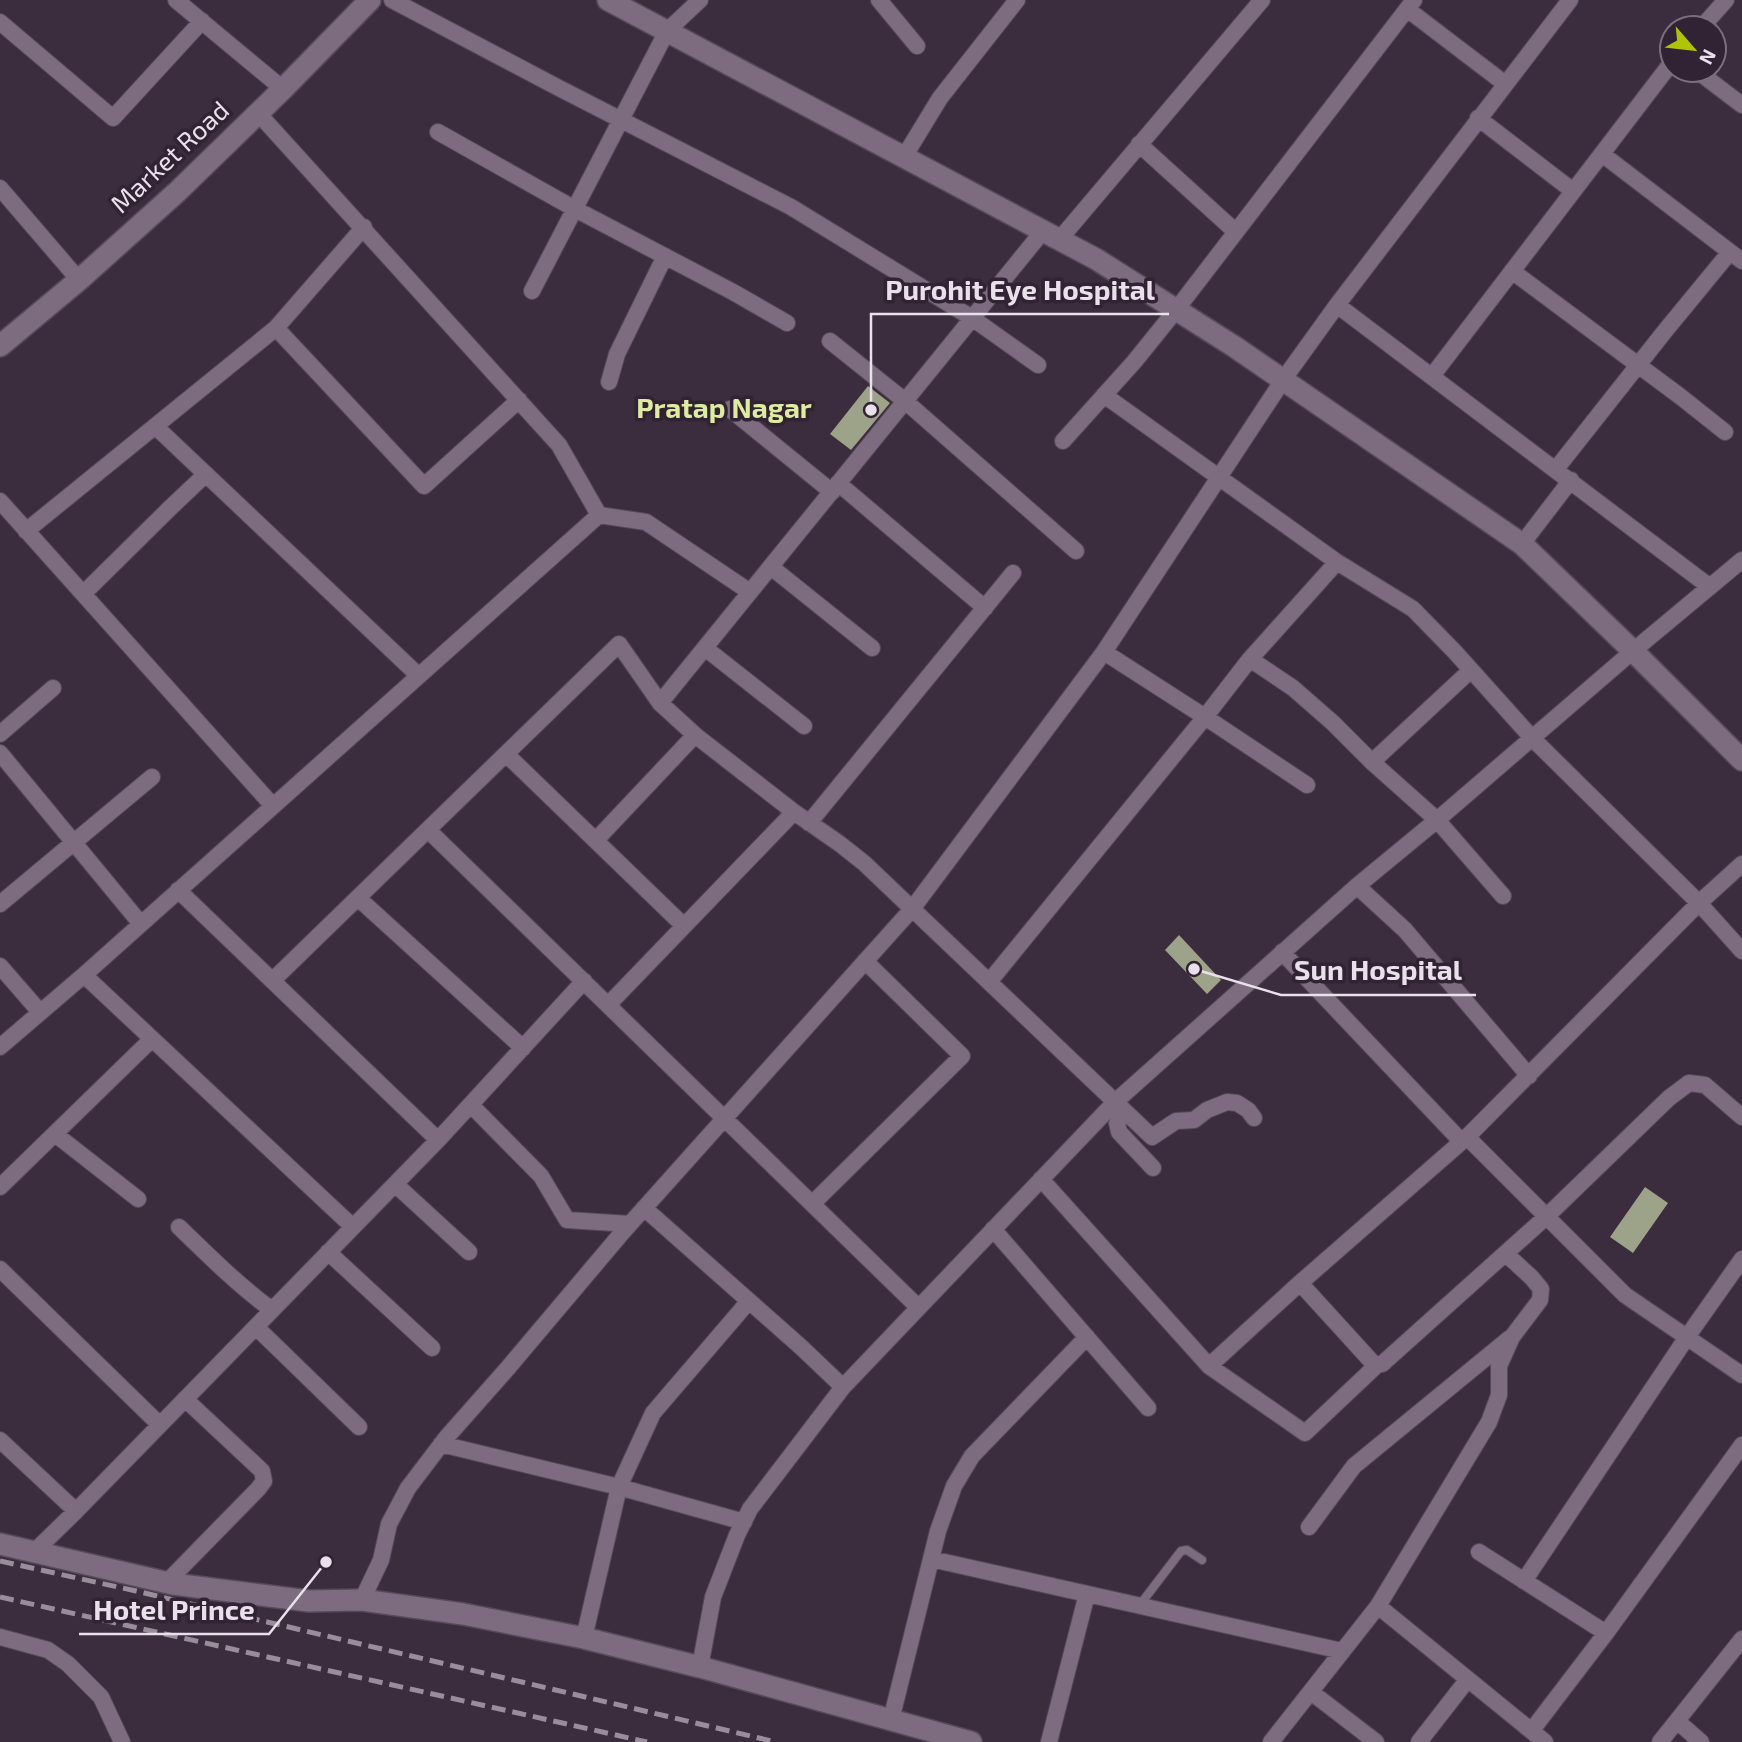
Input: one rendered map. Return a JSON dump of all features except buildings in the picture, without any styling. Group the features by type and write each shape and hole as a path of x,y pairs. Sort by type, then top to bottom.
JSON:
{"street":[{"path":"176,0 283,89"},
{"path":"392,0 792,207 972,318 1038,365"},
{"path":"608,0 1096,259 1283,380 1522,544 1742,761"},
{"path":"533,290 667,32 701,0"},
{"path":"879,0 918,46"},
{"path":"904,158 940,98 1017,0"},
{"path":"660,703 972,318 1139,144 1262,0"},
{"path":"362,1600 381,1560 389,1524 408,1488 441,1444 630,1224 912,909 1104,652 1283,380 1337,304 1570,0"},
{"path":"1714,14 1726,0"},
{"name":"Market Road","path":"0,346 79,280 177,191 283,89 365,1"},
{"path":"1063,441 1135,362 1412,2 1504,83"},
{"path":"0,22 113,118 202,22"},
{"path":"1432,376 1658,80"},
{"path":"1714,84 1742,105"},
{"path":"258,113 559,444 599,514"},
{"path":"1478,118 1573,191"},
{"path":"438,132 787,323"},
{"path":"1139,144 1236,232"},
{"path":"1556,470 1637,365 1736,256 1602,154"},
{"path":"0,188 79,280"},
{"path":"26,531 276,328 363,227"},
{"path":"608,382 617,354 665,256"},
{"path":"1512,271 1725,432"},
{"path":"1337,304 1710,587"},
{"path":"276,328 424,486 519,400"},
{"path":"830,341 905,401 1076,551"},
{"path":"1104,395 1337,562 1412,609 1532,738 1699,903 1742,951"},
{"path":"730,409 835,487 985,608"},
{"path":"155,426 419,676"},
{"path":"83,594 206,474"},
{"path":"1522,544 1571,480"},
{"path":"0,501 273,806"},
{"path":"599,514 646,522 750,592"},
{"path":"0,1047 599,514"},
{"path":"989,982 1250,659 1337,562"},
{"path":"700,1667 713,1597 750,1509 843,1387 918,1307 1041,1179 1282,953 1633,651 1710,587 1740,566"},
{"path":"771,567 872,648"},
{"path":"809,823 1013,573"},
{"path":"273,980 619,644 660,703 695,735 864,863 1152,1137 1177,1121 1194,1120 1206,1110 1227,1102 1237,1103 1254,1118"},
{"path":"705,648 804,726"},
{"path":"1104,652 1307,785"},
{"path":"1250,659 1293,688 1437,820 1503,896"},
{"path":"1372,762 1471,670"},
{"path":"0,734 53,688"},
{"path":"596,840 695,735"},
{"path":"0,753 141,924"},
{"path":"506,754 684,926"},
{"path":"0,904 152,777"},
{"path":"608,1005 794,812"},
{"path":"428,830 918,1307"},
{"path":"1209,1366 1464,1139 1699,903 1742,864"},
{"path":"1357,886 1405,930 1529,1076"},
{"path":"178,890 438,1140"},
{"path":"358,898 523,1048"},
{"path":"1282,953 1464,1139 1548,1216 1625,1295 1742,1375"},
{"path":"812,1204 962,1056 865,961"},
{"path":"0,966 40,1013"},
{"path":"84,975 353,1227"},
{"path":"34,1552 438,1140 584,981"},
{"path":"0,1188 152,1039"},
{"path":"1041,1179 1209,1366 1305,1433 1377,1365 1382,1364 1548,1216 1670,1098 1689,1083 1704,1085 1742,1117"},
{"path":"471,1105 541,1176 565,1218 630,1224"},
{"path":"1119,1106 1119,1132 1153,1168"},
{"path":"55,1133 138,1199"},
{"path":"395,1184 469,1252"},
{"path":"644,1209 843,1387"},
{"path":"179,1227 225,1271 272,1310"},
{"path":"993,1230 1149,1409"},
{"path":"328,1252 432,1348"},
{"path":"1271,1742 1378,1606 1489,1422 1499,1395 1499,1366 1512,1337 1540,1300 1541,1289 1506,1254"},
{"path":"1524,1581 1686,1337 1742,1259"},
{"path":"0,1269 160,1425"},
{"path":"1300,1283 1377,1365"},
{"path":"584,1638 619,1487 653,1413 749,1301"},
{"path":"256,1326 359,1427"},
{"path":"891,1720 931,1559 954,1486 971,1456 1087,1337"},
{"path":"1309,1527 1354,1466 1512,1337"},
{"path":"167,1582 264,1480 262,1471 185,1399"},
{"path":"0,1440 76,1511"},
{"path":"441,1444 619,1487 744,1521"},
{"path":"1378,1606 1541,1739 1606,1633 1742,1445"},
{"path":"0,1544 167,1582 309,1601 362,1600 463,1614 584,1638 971,1742"},
{"path":"1479,1552 1606,1633"},
{"path":"931,1559 1342,1651"},
{"path":"1049,1742 1087,1594"},
{"path":"0,1637 48,1650 68,1664 101,1697 122,1742"},
{"path":"1660,1742 1742,1639"},
{"path":"1419,1742 1468,1679"},
{"path":"1311,1692 1376,1742"},
{"path":"1677,1721 1701,1742"}],"lane":[{"path":"1139,1606 1181,1551 1187,1550 1202,1560"}],"railway":[{"path":"0,1561 776,1742"},
{"path":"0,1597 647,1742"}],"place":[{"name":"Purohit Eye Hospital","path":"871,410"},
{"name":"Sun Hospital","path":"1194,969"},
{"name":"Hotel Prince","path":"326,1562"}],"district":[{"name":"Pratap Nagar","path":"724,408"}]}
